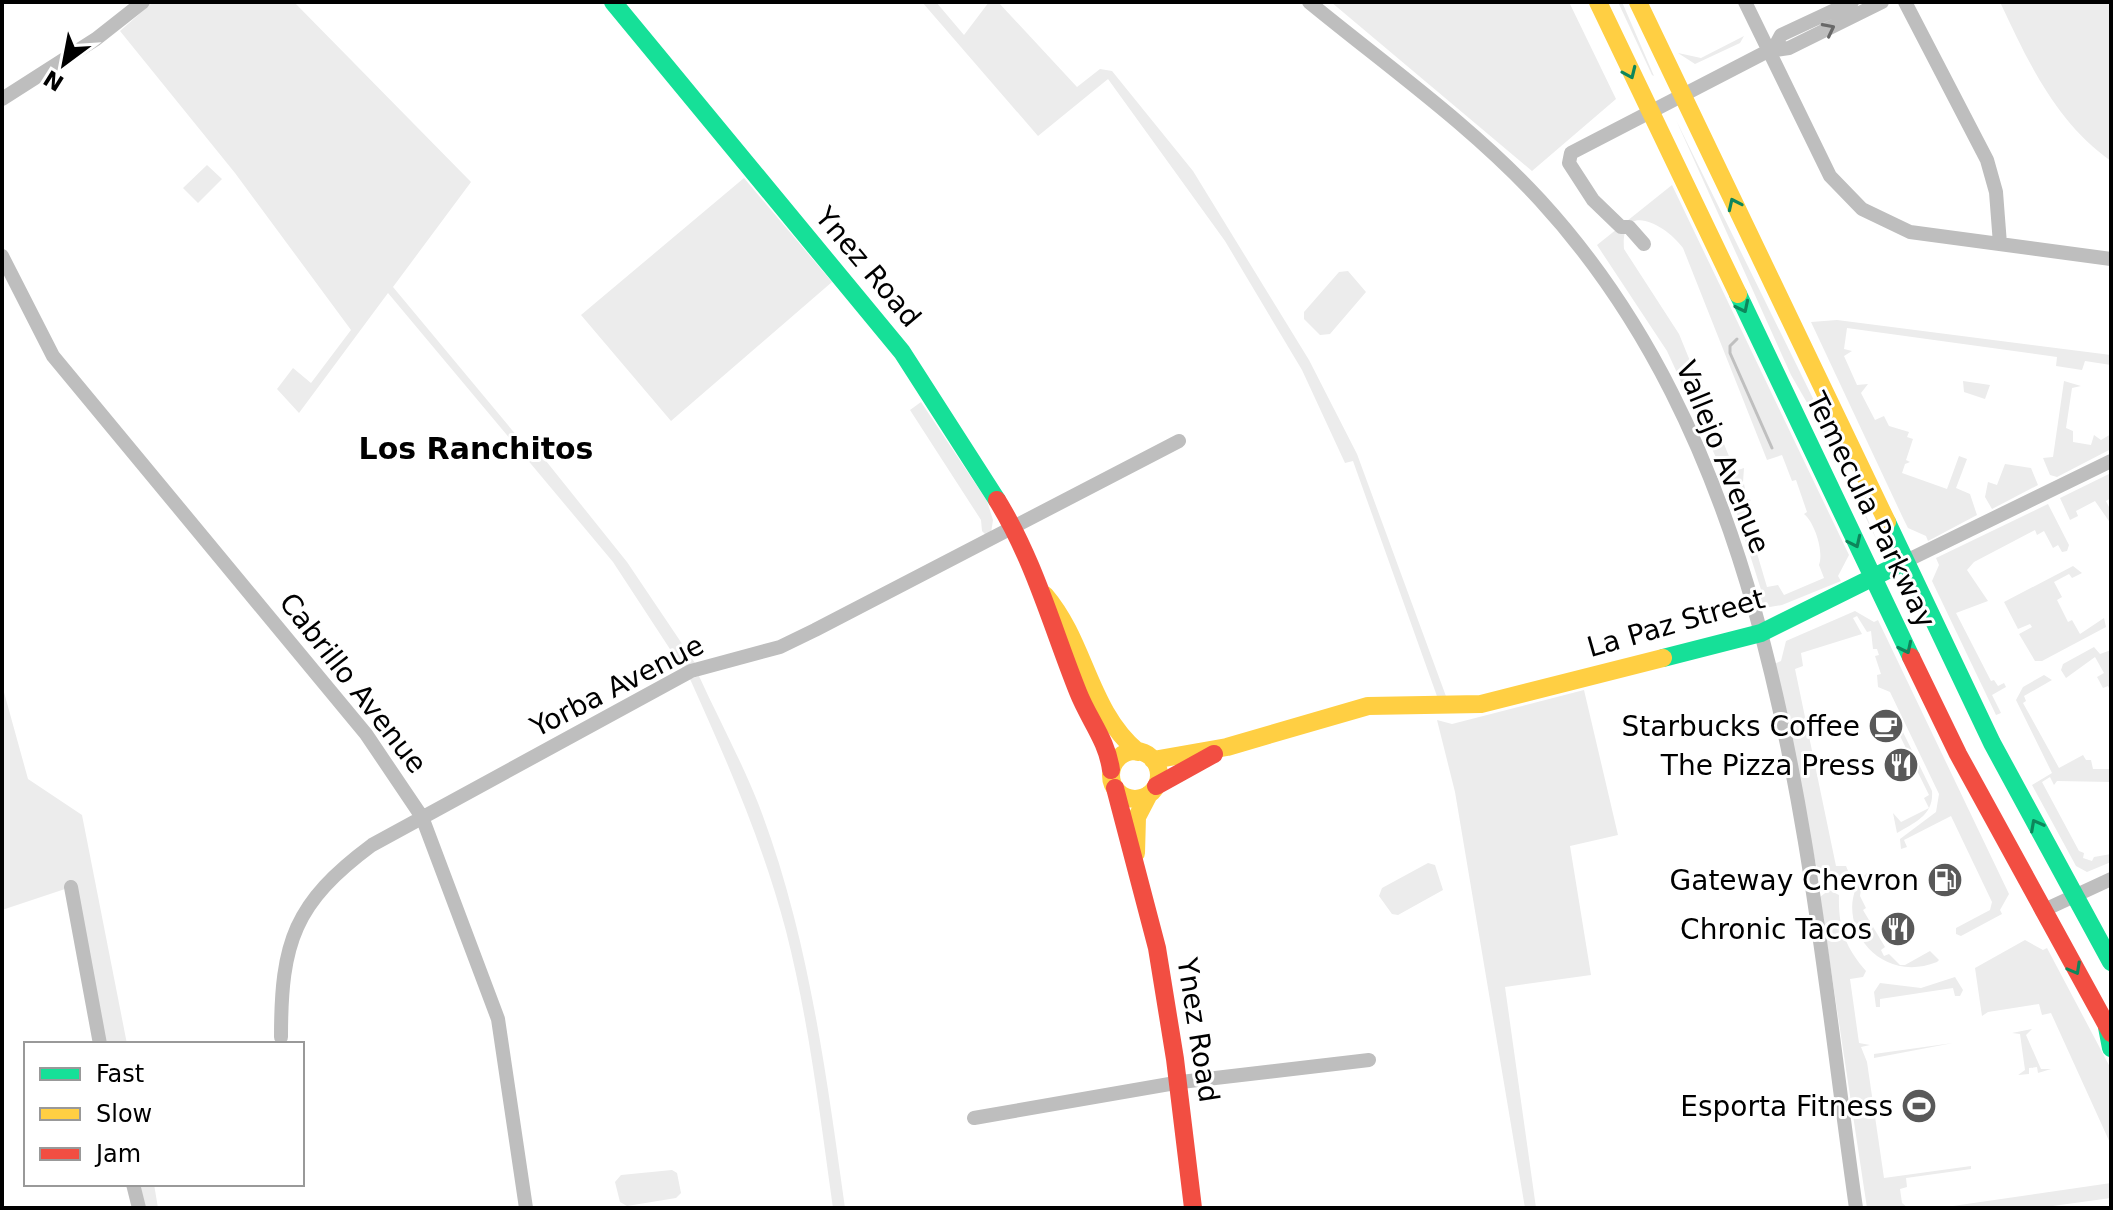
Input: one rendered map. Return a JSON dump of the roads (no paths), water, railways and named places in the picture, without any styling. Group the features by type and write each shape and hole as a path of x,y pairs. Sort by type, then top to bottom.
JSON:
{"main road":[{"name":"Ynez Road","path":"613,2 902,352 1014,528 1043,594 1050,623 1081,699 1108,747 1126,840 1137,863 1149,909 1181,1082 1193,1208"},
{"name":"Temecula Parkway","path":"1598,2 1958,754 2109,1030 2111,1048"},
{"name":"Temecula Parkway","path":"1638,2 1992,743 2111,962"},
{"name":"La Paz Street","path":"1146,756 1227,747 1368,706 1481,704 1761,633 1904,562"},
{"name":"Ynez Road","path":"1043,594 1062,615 1110,723 1146,756"},
{"name":"La Paz Street","path":"1153,790 1227,747"},
{"path":"1124,754 1146,756 1159,772 1153,790 1133,799 1113,779 1124,754"},
{"name":"Ynez Road","path":"1137,863 1137,817 1153,790"}],"street":[{"path":"2,99 96,39 143,2"},
{"name":"Vallejo Avenue","path":"1309,2 1503,163 1542,202 1641,332 1682,407 1717,495 1761,633 1802,818 1856,1208"},
{"path":"1745,2 1830,176 1862,209 1910,232 2111,259"},
{"path":"1771,50 1781,35 1852,2"},
{"path":"1644,244 1629,227 1621,227 1593,200 1574,174 1569,157 1771,50 1789,48 1882,2"},
{"path":"1905,2 1987,160 1996,192 2000,244"},
{"name":"Cabrillo Avenue","path":"2,256 53,356 366,734 422,817 498,1019 526,1208"},
{"name":"Yorba Avenue","path":"281,1037 281,982 286,960 313,896 336,872 372,845 677,678 731,659 780,647 1179,441"},
{"name":"La Paz Street","path":"1904,562 2111,461"},
{"path":"2042,911 2073,893 2111,879"},
{"path":"71,887 100,1042"},
{"path":"974,1118 1181,1082 1369,1060"},
{"path":"134,1186 139,1208"}],"waterway":[{"path":"1737,339 1730,346 1730,353 1772,448"}],"place":[{"name":"Starbucks Coffee","path":"1886,726"},
{"name":"The Pizza Press","path":"1901,765"},
{"name":"Gateway Chevron","path":"1945,880"},
{"name":"Chronic Tacos","path":"1898,929"},
{"name":"Esporta Fitness","path":"1919,1106"}],"district":[{"name":"Los Ranchitos","path":"476,448"}]}
